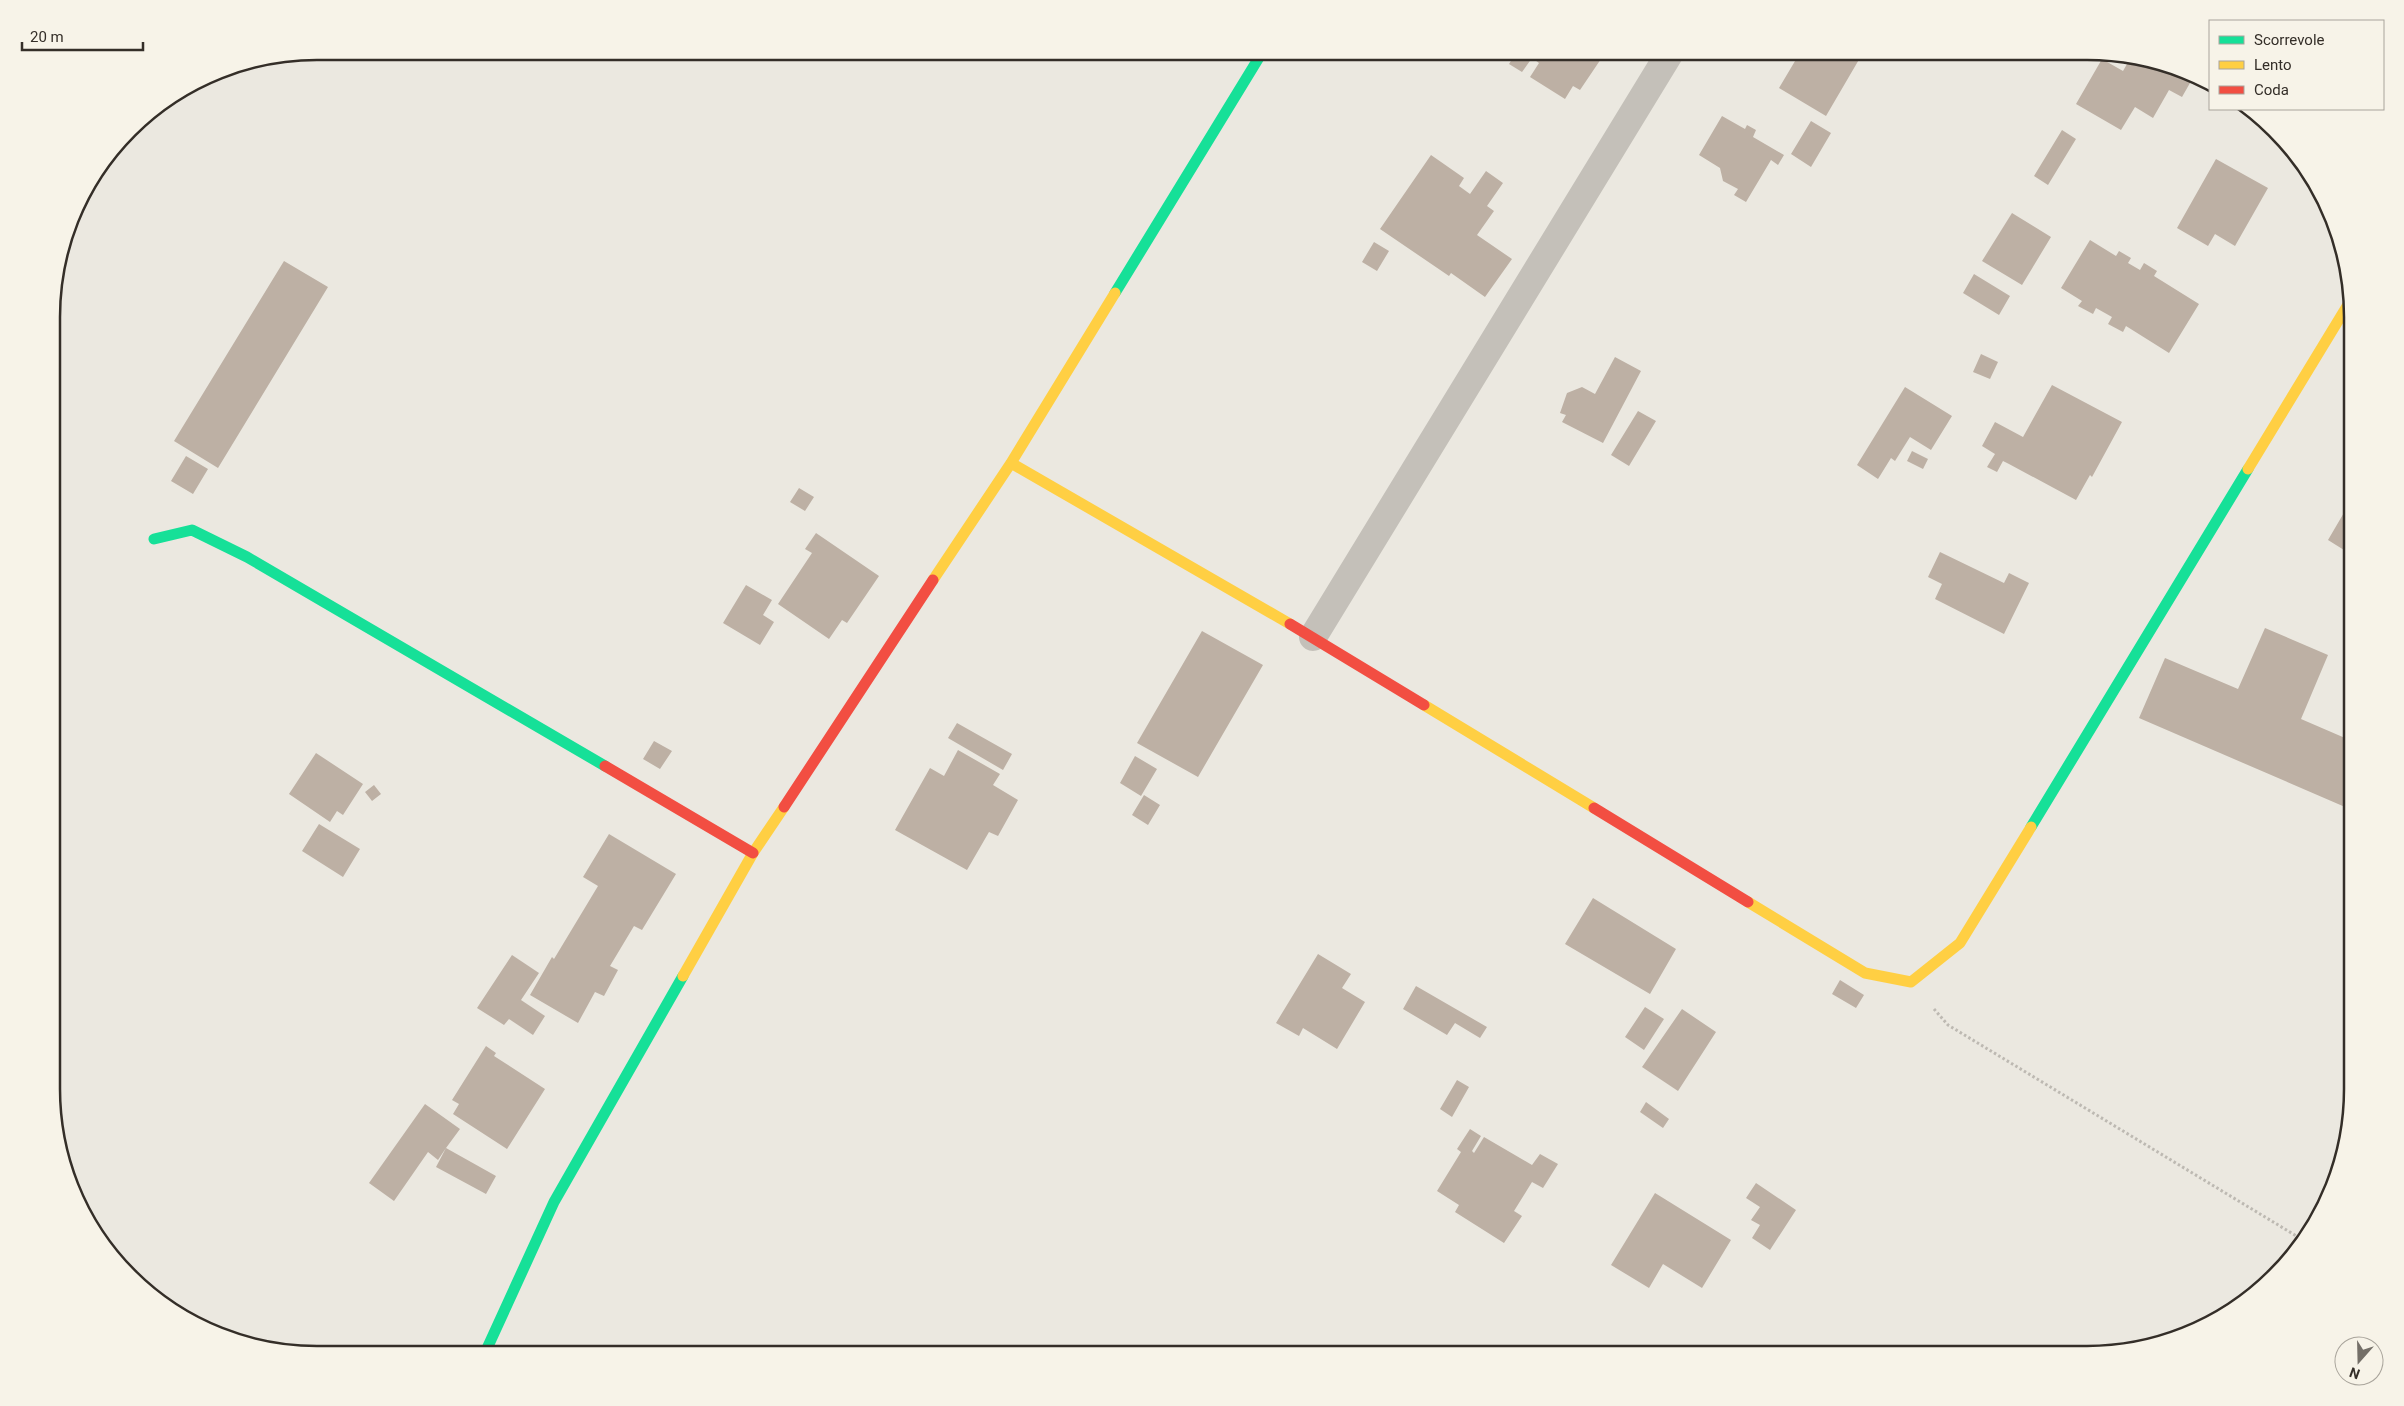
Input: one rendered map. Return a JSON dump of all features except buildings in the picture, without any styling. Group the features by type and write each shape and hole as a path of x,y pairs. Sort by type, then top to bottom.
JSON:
{"street":[{"path":"488,1346 554,1202 753,853 1011,463 1257,60"},
{"path":"1313,637 1666,60"},
{"path":"1011,463 1313,637 1865,974 1912,982 1960,943 2344,312"},
{"path":"154,539 192,530 247,557 753,853"}],"path":[{"path":"1912,982 1948,1025 2297,1237"}],"traffic: fast":[{"path":"1115,293 1257,60"},
{"path":"2031,827 2248,469"},
{"path":"154,539 192,530 247,557 605,766"},
{"path":"488,1346 554,1202 683,976"}],"traffic: slow":[{"path":"933,580 1011,463 1115,293"},
{"path":"2248,469 2344,312"},
{"path":"1011,463 1290,624"},
{"path":"1424,705 1594,808"},
{"path":"683,976 753,853 784,807"},
{"path":"1748,902 1865,973 1911,982 1960,943 2031,827"}],"traffic: jam":[{"path":"784,807 933,580"},
{"path":"1290,624 1424,705"},
{"path":"605,766 753,853"},
{"path":"1594,808 1748,902"}]}
